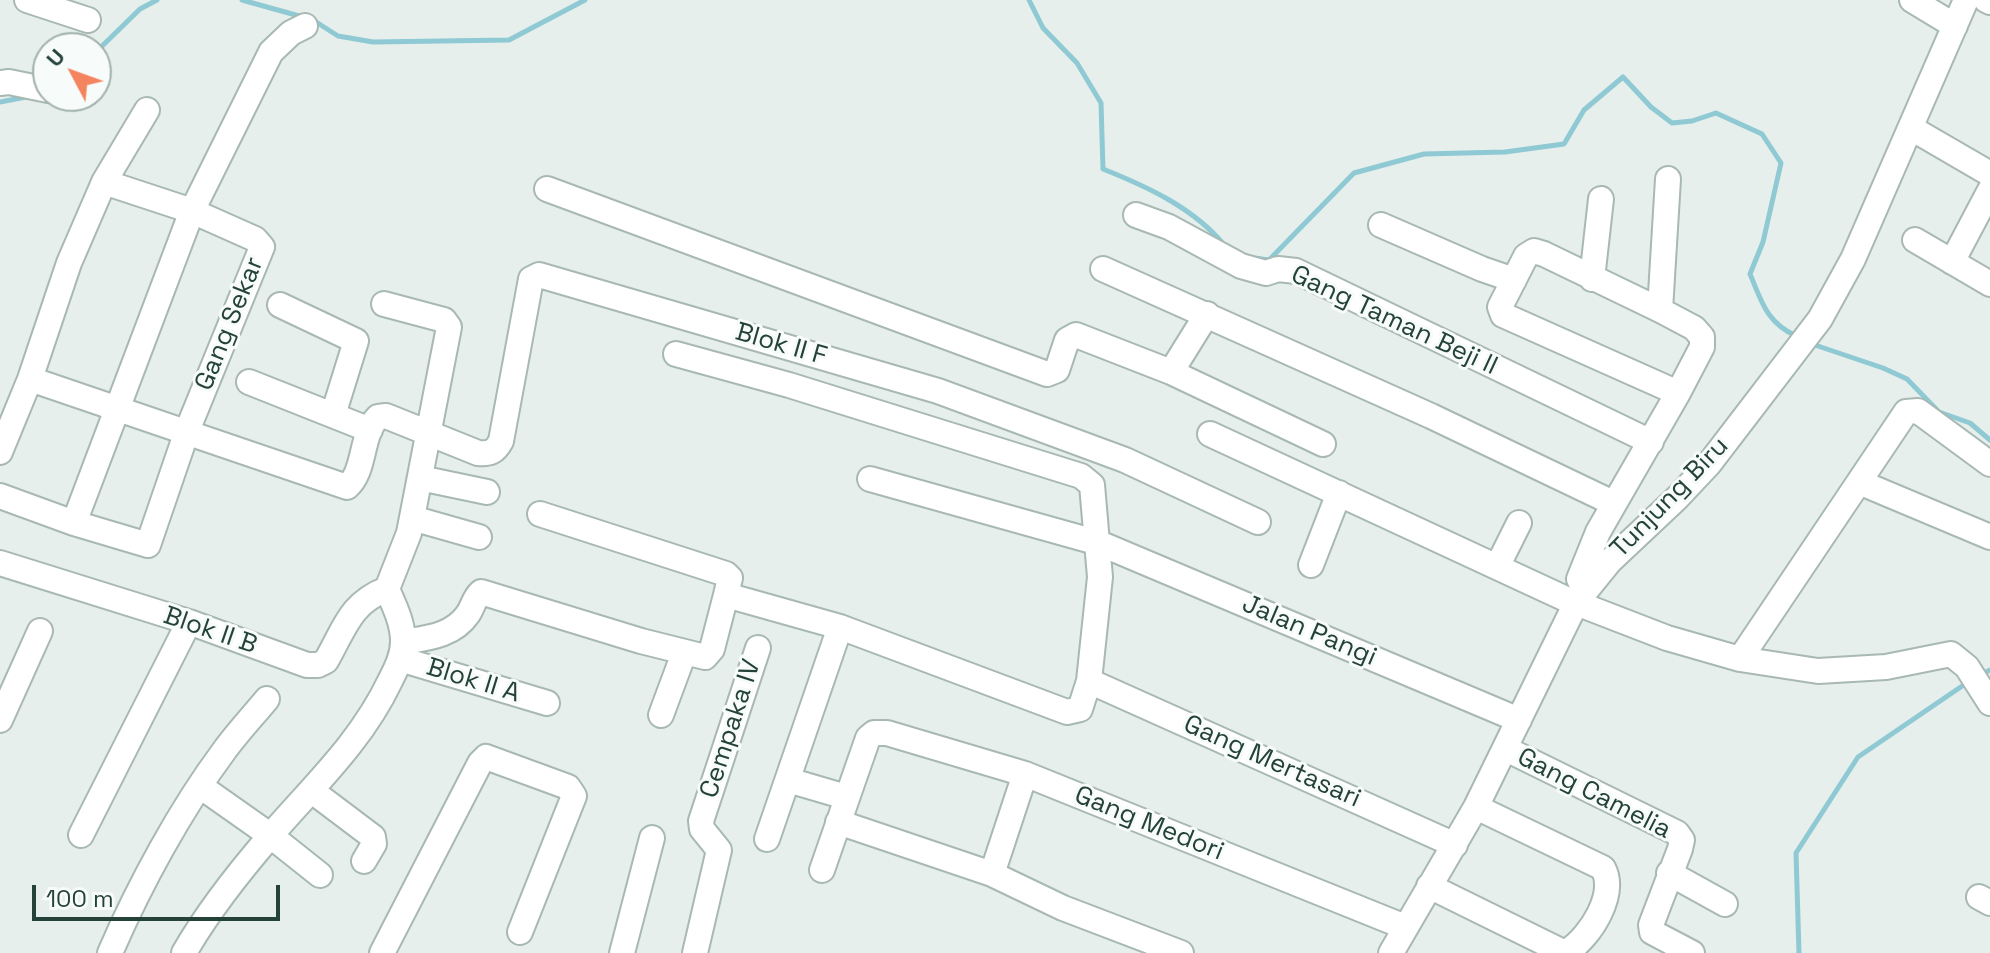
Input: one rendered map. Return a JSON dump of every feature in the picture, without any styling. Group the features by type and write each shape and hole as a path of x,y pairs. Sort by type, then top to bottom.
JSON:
{"street":[{"path":"27,0 88,20"},
{"path":"1912,0 1955,26"},
{"name":"Tunjung Biru","path":"1391,953 1476,807 1581,597 1610,561 1709,464 1820,319 1853,259 1966,0"},
{"path":"74,523 192,211 271,52 291,33 305,26"},
{"path":"0,83 32,87"},
{"path":"0,452 30,379 69,263 104,182 147,110"},
{"path":"1911,128 1990,174"},
{"path":"1660,310 1668,179"},
{"path":"104,182 192,211"},
{"path":"547,189 1047,374 1057,370 1067,340 1076,335 1171,372 1323,444"},
{"path":"1952,262 1990,190"},
{"path":"1592,279 1601,199"},
{"name":"Gang Sekar","path":"187,431 262,247 255,239 192,211"},
{"name":"Gang Taman Beji II","path":"1136,215 1169,227 1241,266 1266,273 1278,269 1296,271 1651,442"},
{"path":"1381,225 1514,280"},
{"path":"1915,240 1990,284"},
{"path":"1581,597 1581,570 1613,503 1651,442 1678,393 1702,347 1702,337 1694,328 1660,310 1534,251 1526,256 1500,307 1503,315 1678,393"},
{"path":"1103,269 1207,314 1613,503"},
{"name":"Blok II F","path":"428,432 478,453 492,453 496,449 501,441 531,279 539,275 938,391 1125,460 1258,522"},
{"path":"184,953 206,915 350,748 380,702 402,651 401,622 387,589 412,518 449,327 448,322 384,304"},
{"path":"280,305 356,341 333,415"},
{"path":"1171,372 1207,314"},
{"path":"676,354 789,385 1081,476 1092,485 1099,543 1099,607 1089,681 1080,709 1067,712 840,627 726,595"},
{"path":"30,379 347,487 354,480 370,430 378,417 386,416 428,432"},
{"path":"249,382 370,430"},
{"path":"1740,659 1901,417 1913,409 1990,464"},
{"path":"1,501 148,544 187,431"},
{"path":"1210,434 1497,567 1581,597 1667,638 1740,659 1818,671 1886,667 1951,654 1967,667 1989,702"},
{"path":"420,478 487,492"},
{"name":"Jalan Pangi","path":"870,479 1099,543 1519,720"},
{"path":"1859,482 1990,537"},
{"path":"1311,565 1339,493"},
{"path":"402,651 449,631 468,614 481,592 701,658 710,654 730,578 726,574 540,514"},
{"path":"412,518 479,537"},
{"path":"1497,567 1519,523"},
{"name":"Blok II B","path":"0,563 189,622 307,665 326,661 359,605 387,589"},
{"path":"81,835 189,622"},
{"path":"767,839 840,627"},
{"path":"0,720 40,631"},
{"name":"Cempaka IV","path":"695,953 719,850 702,829 701,821 758,648"},
{"name":"Blok II A","path":"402,651 547,703"},
{"path":"661,715 684,653"},
{"name":"Gang Mertasari","path":"1089,681 1455,845"},
{"path":"110,953 133,902 200,786 225,749 267,699"},
{"name":"Gang Medori","path":"846,797 868,738 874,733 887,733 1025,774 1405,927"},
{"name":"Gang Camelia","path":"1506,749 1677,833 1682,840 1651,925 1652,932 1659,938 1692,953"},
{"path":"382,953 480,763 486,757 568,787 574,796 520,932"},
{"path":"992,874 1025,774"},
{"path":"788,780 846,797 822,870"},
{"path":"200,786 320,875"},
{"path":"312,791 373,837 374,844 364,861"},
{"path":"1429,886 1561,951 1568,951 1583,938 1608,891 1608,878 1603,868 1476,807"},
{"path":"838,822 992,874 1063,908 1181,953"},
{"path":"622,953 652,838"},
{"path":"1669,873 1725,904"}],"waterway":[{"path":"112,36 140,9 157,0"},
{"path":"242,0 303,17"},
{"path":"313,20 338,36 373,42 509,40 585,0"},
{"path":"1029,0 1043,28 1077,63 1101,103 1103,169 1153,191 1185,210 1225,246"},
{"path":"1254,258 1269,260 1354,173 1424,154 1505,152 1564,144 1584,110 1623,77 1651,107 1672,123 1692,121 1716,113 1762,134 1781,163 1763,242 1750,274 1771,318 1796,336"},
{"path":"0,102 26,97"},
{"path":"1812,344 1907,379 1939,412 1970,423 1990,440"},
{"path":"1980,675 1990,670"},
{"path":"1799,953 1796,853 1858,757 1968,682"}]}
